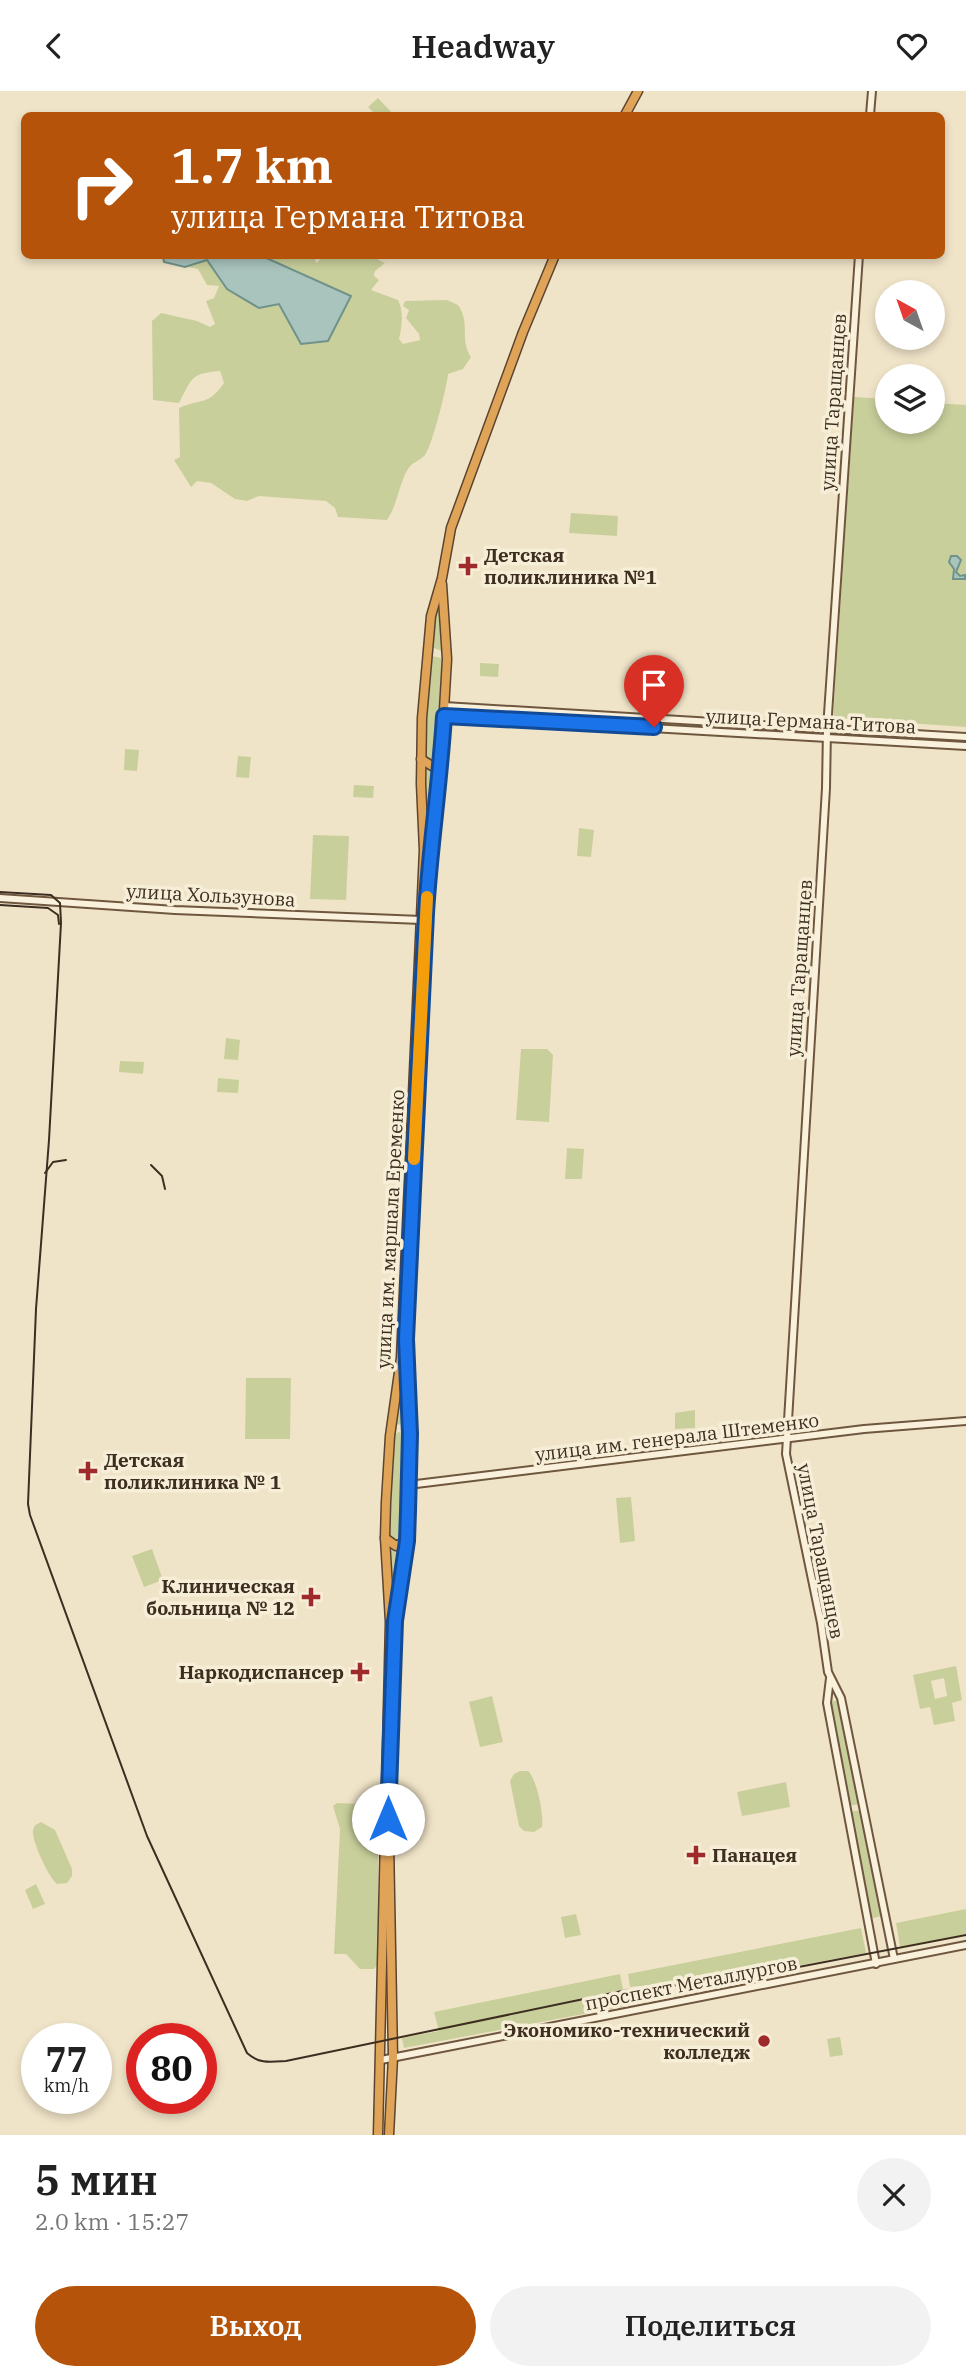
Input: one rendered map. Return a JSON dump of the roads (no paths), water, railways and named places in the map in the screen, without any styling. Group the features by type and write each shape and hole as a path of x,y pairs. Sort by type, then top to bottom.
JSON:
{"highway":[{"path":"627,112 638,91"},
{"name":"улица им. маршала Еременко","path":"378,2135 390,1622 385,1538 390,1436 401,1358 424,850 421,759 426,656 431,616 442,578 451,528 523,332 553,259"},
{"name":"улица им. маршала Еременко","path":"388,2135 393,2057 388,1795 395,1621 407,1541 410,1434 405,1359 430,846 441,760 447,659 442,578"},
{"path":"426,656 438,652 447,659"},
{"path":"421,759 432,766 441,760"},
{"path":"390,1436 401,1428 410,1434"},
{"path":"385,1538 397,1545 407,1541"},
{"path":"380,1981 392,1981"},
{"path":"378,2116 391,2116"}],"street":[{"path":"870,112 872,91"},
{"name":"улица Таращанцев","path":"859,259 827,729 826,788 786,1454 830,1678 841,1698 894,1959"},
{"name":"улица Германа Титова","path":"444,706 966,737"},
{"name":"улица Германа Титова","path":"444,716 966,746"},
{"path":"691,720 691,730"},
{"name":"улица Хользунова","path":"0,898 175,910 421,920"},
{"name":"улица им. генерала Штеменко","path":"949,1421 966,1416"},
{"name":"улица им. генерала Штеменко","path":"408,1485 864,1429 949,1421 966,1422"},
{"name":"улица Таращанцев","path":"830,1678 827,1703 876,1964"},
{"name":"проспект Металлургов","path":"381,2060 966,1945"}],"water":[{"path":"164,259 269,259 351,296 328,341 301,344 279,304 259,308 227,289 207,260 185,267 164,262"},
{"path":"951,556 957,556 961,560 956,572 960,576 965,575 965,579 953,579 954,569 949,562"}],"tram line":[{"path":"0,892 51,895 60,903 61,923 36,1309 28,1504 30,1515 147,1836 247,2053 260,2061 286,2061 627,1990 730,1980 966,1935"},
{"path":"0,905 48,908 58,915 59,924"},
{"path":"45,1173 53,1162 66,1160"},
{"path":"151,1165 162,1176 165,1189"}],"place":[{"name":"Детская поликлиника №1","path":"468,566"},
{"name":"Детская поликлиника № 1","path":"88,1471"},
{"name":"Клиническая больница № 12","path":"311,1597"},
{"name":"Наркодиспансер","path":"360,1672"},
{"name":"Панацея","path":"696,1855"},
{"name":"Экономико-технический колледж","path":"764,2041"}]}
